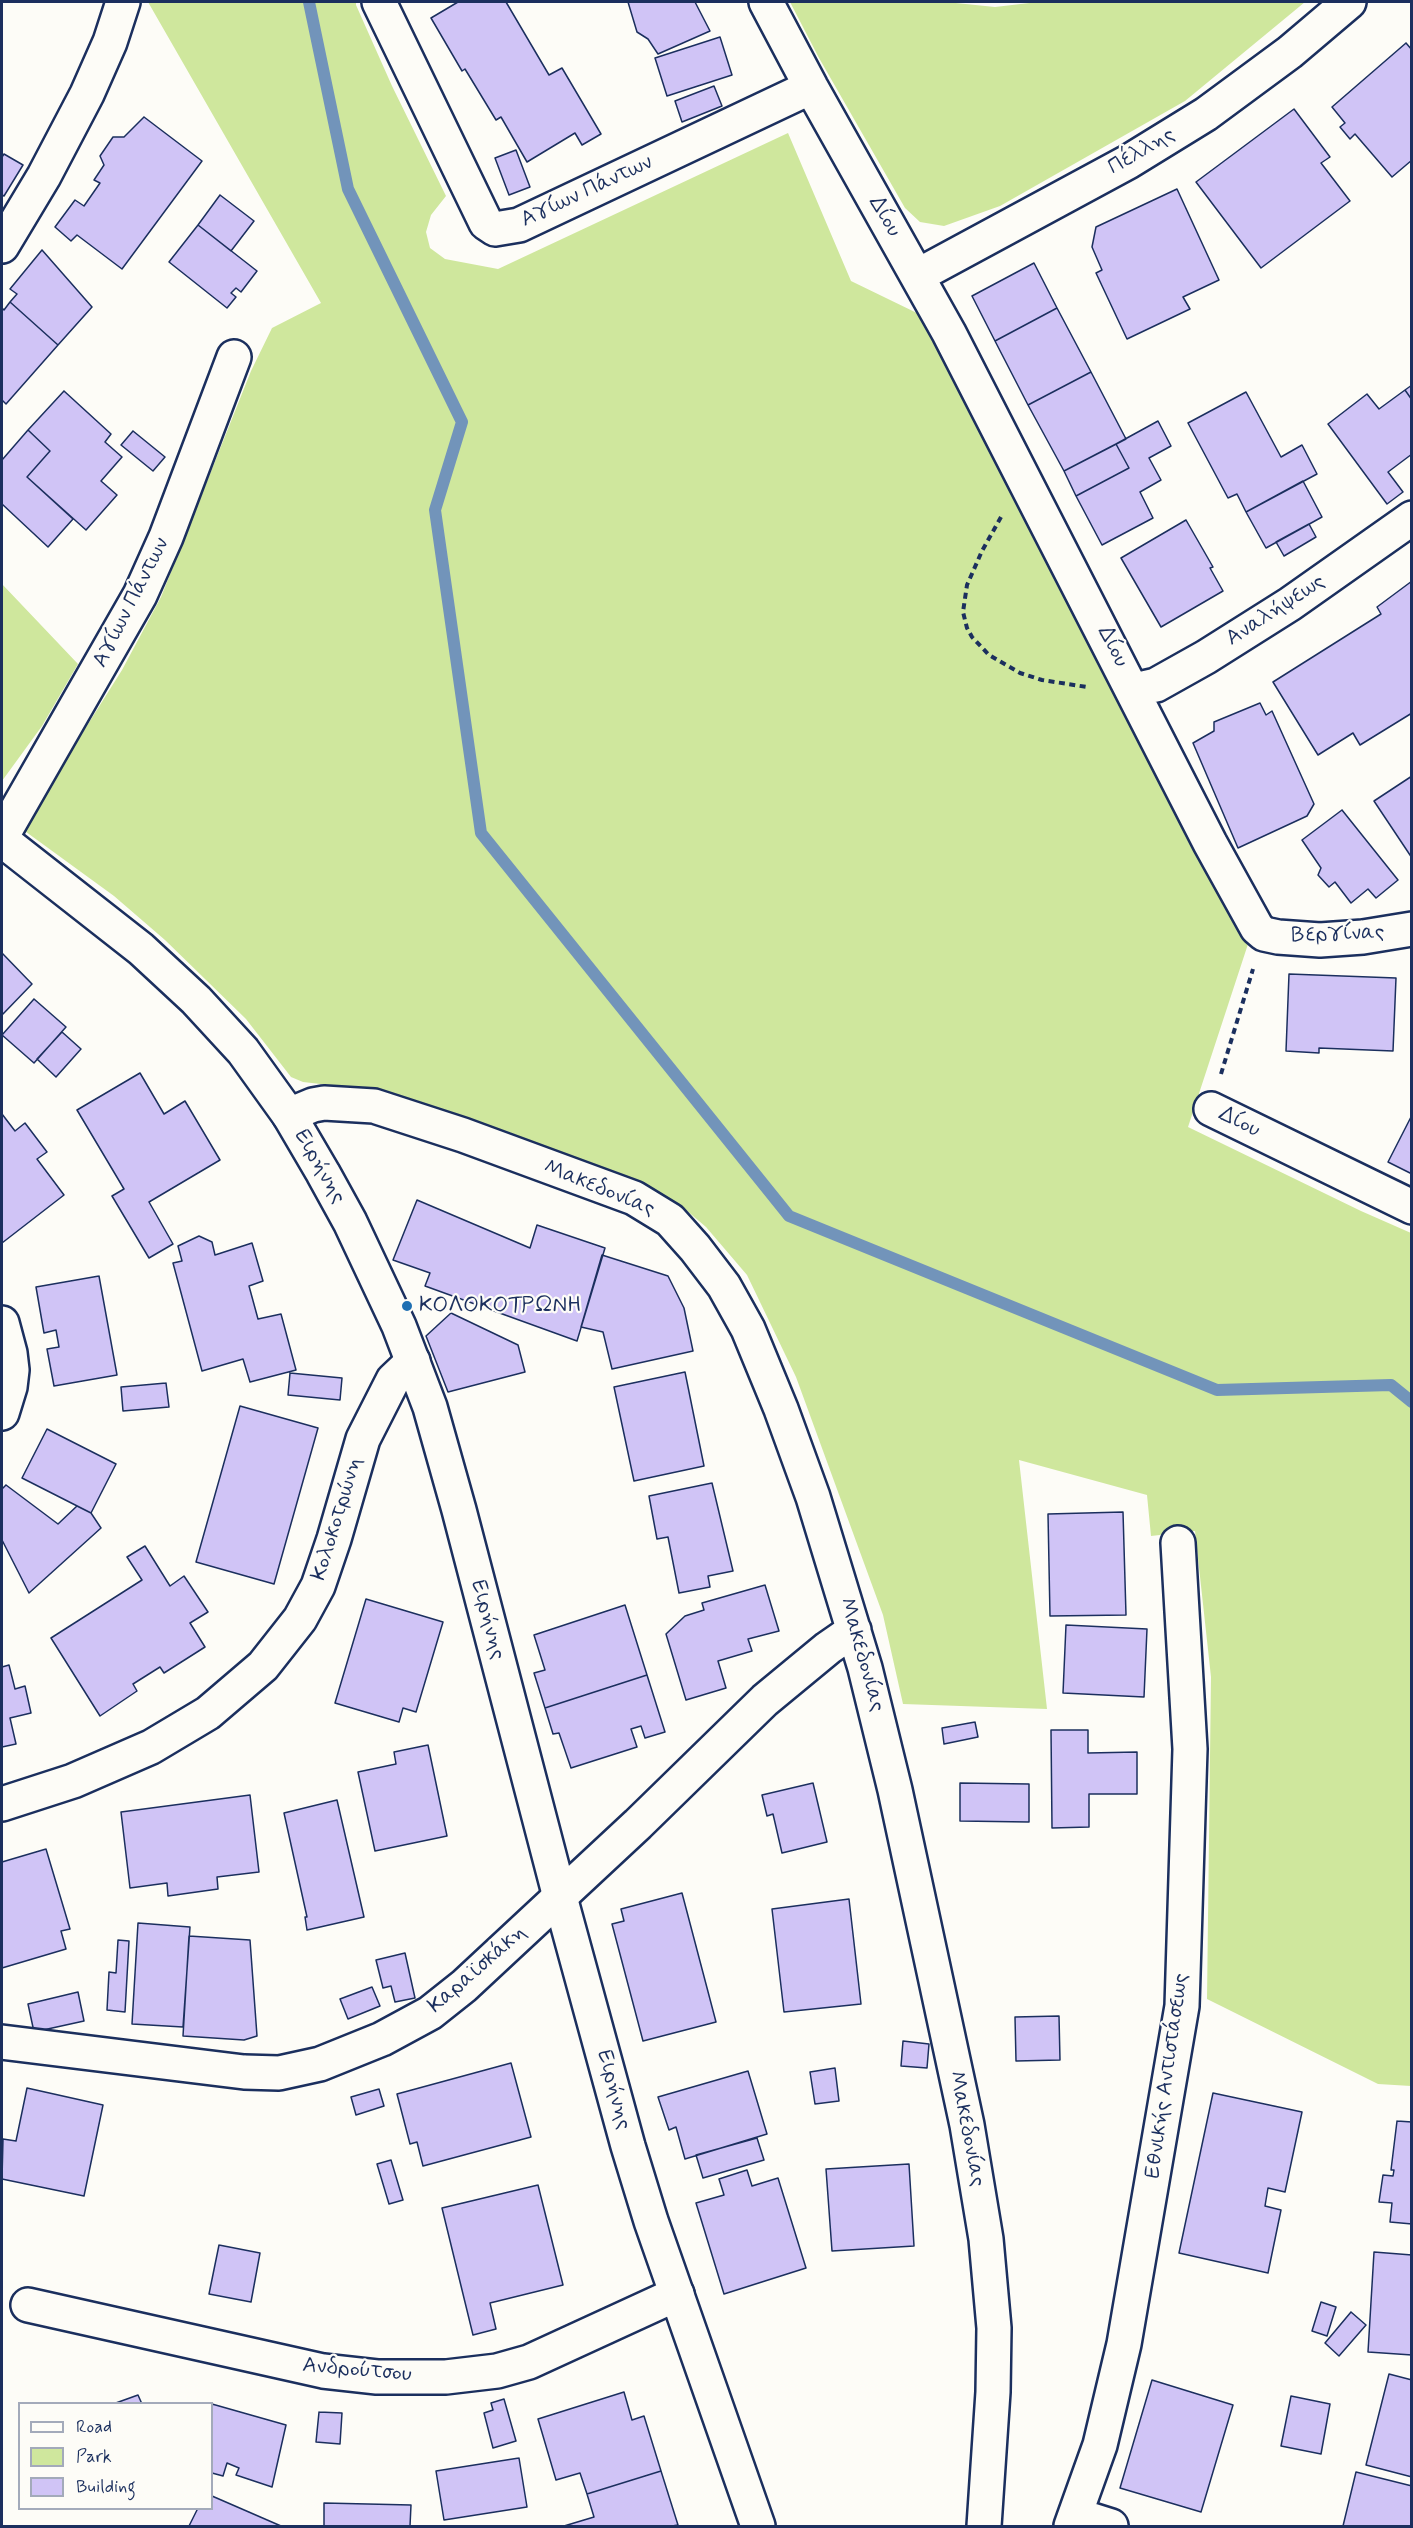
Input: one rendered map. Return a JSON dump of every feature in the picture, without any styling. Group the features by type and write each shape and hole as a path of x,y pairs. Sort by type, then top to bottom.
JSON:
{"street":[{"path":"2,246 44,176 87,94 110,42 123,2"},
{"name":"Αγίων Πάντων","path":"379,2 486,223 495,229 519,225 811,87"},
{"name":"Δίου","path":"766,2 917,276 1028,484 1229,880 1249,915 1264,934"},
{"name":"Πέλλης","path":"917,276 1128,162 1206,114 1290,52 1349,2"},
{"name":"Αγίων Πάντων","path":"2,838 140,595 171,526 234,357"},
{"name":"Αναλήψεως","path":"1134,690 1156,685 1206,657 1290,604 1412,518"},
{"name":"Ειρήνης","path":"2,838 103,918 180,985 243,1051 289,1115 350,1222 395,1316 430,1407 457,1501 560,1897 628,2146 676,2294 758,2526"},
{"name":"Βεργίνας","path":"1264,934 1299,939 1342,939 1412,929"},
{"name":"Μακεδονίας","path":"289,1115 312,1105 324,1103 366,1105 392,1111 619,1192 653,1208 670,1220 714,1271 757,1348 813,1497 879,1718 967,2125 986,2239 992,2293 995,2360 984,2526"},
{"name":"Δίου","path":"1211,1110 1412,1207"},
{"path":"2,1323 12,1370 10,1387 2,1413"},
{"name":"Κολοκοτρώνη","path":"2,1804 92,1774 160,1742 208,1713 263,1666 286,1640 315,1593 325,1569 363,1439 393,1380 413,1361"},
{"name":"Εθνικής Αντιστάσεως","path":"1073,2521 1100,2445 1124,2344 1182,2006 1190,1749 1178,1543"},
{"name":"Καραϊσκάκη","path":"2,2042 244,2072 279,2073 302,2070 382,2039 430,2013 464,1986 765,1700 828,1648 854,1630"},
{"name":"Ανδρούτσου","path":"28,2305 323,2371 377,2377 446,2377 497,2372 529,2362 676,2294"},
{"path":"1073,2521 1111,2526"}],"path":[{"path":"1028,484 1000,518 973,571 964,599 963,612 967,628 972,637 989,654 1020,673 1065,685 1134,690"},
{"name":"Δίου","path":"1211,1110 1264,934"}],"green space":[{"path":"148,2 356,2 392,86 446,196 431,215 426,232 430,248 445,259 498,269 788,133 851,281 921,315 1126,713 1249,941 1188,1127 1411,1233 1411,2086 1378,2084 1207,1999 1211,1677 1195,1531 1151,1536 1147,1495 1019,1460 1047,1709 903,1704 883,1615 796,1377 747,1275 706,1227 679,1204 651,1188 511,1133 374,1090 303,1082 291,1077 246,1019 165,940 114,896 22,829 122,670 161,597 251,371 272,328 321,303"},
{"path":"790,2 946,2 995,7 1038,2 1305,2 1185,101 1000,206 944,226 920,222 905,208 819,58"},
{"path":"2,584 78,664 42,726 2,781"}],"building":[{"path":"458,2 506,2 549,75 562,68 601,134 582,145 575,133 527,162 501,117 496,120 465,69 462,71 431,18"},
{"path":"628,2 695,2 710,31 658,54 648,39 637,32"},
{"path":"720,37 732,75 667,96 655,58"},
{"path":"1406,43 1412,50 1412,160 1392,177 1355,134 1350,139 1340,127 1345,123 1332,107"},
{"path":"714,86 722,106 682,122 675,101"},
{"path":"1294,109 1330,157 1321,163 1350,201 1261,268 1196,182"},
{"path":"144,117 202,161 122,269 77,235 71,241 55,227 75,200 84,206 100,183 94,180 104,165 100,156 113,137 124,137"},
{"path":"516,150 530,187 509,195 495,158"},
{"path":"4,154 23,165 4,196 2,195 2,157"},
{"path":"1177,189 1219,280 1183,297 1190,309 1127,339 1096,273 1102,270 1092,247 1096,227"},
{"path":"220,195 254,221 231,251 198,225"},
{"path":"198,225 257,271 241,292 236,288 231,293 236,297 227,308 169,262"},
{"path":"42,250 92,307 58,345 10,302 17,294 10,289"},
{"path":"1034,263 1057,308 995,341 972,296"},
{"path":"10,302 58,345 6,404 2,400 2,308 4,310"},
{"path":"1057,308 1091,372 1028,405 995,341"},
{"path":"1091,372 1126,439 1064,471 1028,405"},
{"path":"1412,385 1412,400 1405,390"},
{"path":"1405,390 1412,400 1412,454 1388,472 1403,492 1387,504 1328,424 1367,394 1379,409"},
{"path":"64,391 111,434 105,442 122,457 101,481 117,495 86,530 27,477 50,451 28,430"},
{"path":"1246,392 1281,457 1302,445 1317,474 1246,512 1237,494 1228,498 1188,423"},
{"path":"1158,421 1171,446 1149,458 1161,480 1140,492 1153,518 1102,545 1076,496 1129,468 1116,444"},
{"path":"28,430 50,451 27,477 73,519 48,547 2,504 2,460"},
{"path":"133,431 165,457 153,471 121,445"},
{"path":"1116,444 1129,468 1076,496 1064,471"},
{"path":"1303,481 1322,517 1266,548 1246,512"},
{"path":"1186,520 1213,567 1210,568 1223,591 1161,627 1121,558"},
{"path":"1309,524 1316,537 1284,556 1276,542"},
{"path":"1412,581 1412,713 1360,745 1353,733 1318,755 1273,682 1381,614 1377,607"},
{"path":"1260,703 1266,715 1272,711 1314,804 1307,816 1238,848 1193,743 1214,731 1214,722"},
{"path":"1412,776 1412,858 1374,801"},
{"path":"1342,810 1398,880 1376,898 1368,889 1351,903 1335,882 1329,887 1318,875 1321,868 1302,840"},
{"path":"2,953 32,984 3,1014 2,1012"},
{"path":"1289,974 1396,978 1393,1051 1319,1048 1319,1053 1286,1051"},
{"path":"34,999 66,1027 34,1063 2,1035"},
{"path":"62,1032 81,1049 56,1077 37,1059"},
{"path":"140,1073 164,1114 185,1101 220,1160 149,1202 173,1244 149,1258 112,1196 124,1189 77,1110"},
{"path":"2,1114 15,1131 25,1123 47,1152 37,1159 64,1195 2,1243"},
{"path":"1412,1115 1412,1174 1388,1162"},
{"path":"417,1200 530,1248 537,1225 605,1248 577,1341 425,1286 430,1273 393,1260"},
{"path":"199,1236 212,1242 215,1255 252,1243 263,1281 249,1286 258,1319 281,1314 296,1370 250,1382 243,1359 202,1371 173,1263 182,1261 178,1246"},
{"path":"602,1255 668,1276 684,1308 693,1351 612,1369 603,1332 581,1327"},
{"path":"99,1276 117,1375 54,1386 47,1349 59,1347 56,1330 44,1333 36,1287"},
{"path":"451,1313 518,1345 525,1372 448,1392 426,1336"},
{"path":"685,1372 704,1466 634,1481 614,1387"},
{"path":"290,1373 342,1378 340,1400 288,1395"},
{"path":"166,1383 169,1407 123,1411 121,1387"},
{"path":"240,1406 318,1428 274,1584 196,1562"},
{"path":"47,1429 116,1464 91,1513 22,1478"},
{"path":"712,1483 733,1571 708,1576 710,1587 679,1593 668,1537 657,1539 649,1496"},
{"path":"6,1485 58,1524 77,1506 91,1513 101,1528 29,1593 2,1540 2,1489"},
{"path":"1123,1512 1126,1615 1050,1616 1048,1514"},
{"path":"145,1546 170,1586 184,1576 208,1612 190,1623 205,1647 164,1673 160,1667 133,1684 137,1691 100,1716 51,1638 142,1580 127,1557"},
{"path":"765,1585 779,1631 748,1639 752,1651 718,1661 726,1688 686,1700 666,1634 685,1616 704,1610 702,1603"},
{"path":"366,1599 443,1622 416,1712 403,1708 399,1722 335,1703"},
{"path":"625,1605 647,1675 545,1708 534,1673 545,1670 534,1635"},
{"path":"1066,1625 1147,1629 1144,1697 1063,1693"},
{"path":"9,1665 15,1689 25,1686 31,1713 10,1718 16,1744 2,1747 2,1667"},
{"path":"647,1675 665,1732 645,1738 641,1726 631,1729 637,1747 571,1768 559,1733 553,1734 545,1708"},
{"path":"975,1722 978,1737 944,1744 942,1728"},
{"path":"1051,1730 1088,1730 1088,1753 1137,1752 1137,1794 1089,1794 1089,1827 1052,1828"},
{"path":"428,1745 447,1836 375,1851 358,1772 396,1764 394,1752"},
{"path":"813,1783 827,1842 782,1853 773,1814 767,1816 762,1795"},
{"path":"960,1783 1029,1784 1029,1822 960,1821"},
{"path":"250,1795 259,1872 217,1877 218,1889 168,1896 167,1883 130,1888 121,1812"},
{"path":"337,1800 364,1917 307,1930 305,1917 307,1917 284,1813"},
{"path":"46,1849 70,1929 61,1931 66,1949 2,1968 2,1862"},
{"path":"682,1893 716,2022 643,2041 612,1924 624,1921 621,1909"},
{"path":"849,1899 861,2004 784,2012 772,1909"},
{"path":"138,1923 190,1927 183,2027 132,2024"},
{"path":"189,1936 250,1940 257,2036 244,2040 183,2036"},
{"path":"118,1940 129,1941 125,2012 107,2010 109,1972 116,1973"},
{"path":"405,1953 415,1998 395,2002 391,1986 383,1988 376,1960"},
{"path":"372,1987 380,2006 348,2019 340,1999"},
{"path":"78,1992 84,2021 34,2032 28,2004"},
{"path":"1059,2016 1060,2060 1016,2061 1015,2017"},
{"path":"903,2041 929,2044 927,2068 901,2066"},
{"path":"511,2063 531,2137 423,2166 417,2142 410,2144 397,2094"},
{"path":"835,2068 839,2101 815,2104 810,2072"},
{"path":"748,2071 767,2134 685,2159 676,2127 669,2130 658,2097"},
{"path":"27,2088 103,2105 84,2196 2,2179 3,2139 16,2141"},
{"path":"379,2089 384,2106 356,2115 351,2097"},
{"path":"1213,2093 1302,2112 1285,2192 1268,2188 1265,2206 1281,2210 1268,2273 1179,2253"},
{"path":"1397,2121 1412,2122 1412,2224 1390,2222 1392,2203 1379,2202 1383,2175 1393,2176 1394,2170 1391,2170"},
{"path":"757,2138 764,2160 703,2178 696,2155"},
{"path":"391,2160 403,2200 389,2204 377,2164"},
{"path":"909,2164 914,2246 832,2251 826,2169"},
{"path":"747,2170 752,2186 778,2178 806,2268 724,2294 696,2203 724,2195 719,2179"},
{"path":"538,2185 563,2285 490,2303 496,2329 473,2335 442,2208"},
{"path":"219,2245 260,2253 251,2302 209,2294"},
{"path":"1374,2252 1412,2255 1412,2355 1368,2352"},
{"path":"1321,2302 1336,2307 1327,2336 1312,2331"},
{"path":"1351,2312 1366,2325 1339,2356 1325,2343"},
{"path":"1389,2374 1412,2380 1412,2477 1366,2465"},
{"path":"1152,2380 1233,2405 1201,2512 1120,2488"},
{"path":"624,2392 632,2420 644,2416 661,2471 587,2494 580,2473 556,2480 538,2419"},
{"path":"138,2395 141,2402 119,2402"},
{"path":"1291,2396 1330,2404 1321,2454 1281,2446"},
{"path":"504,2399 516,2441 493,2448 484,2413 493,2410 491,2403"},
{"path":"213,2404 286,2425 272,2487 236,2475 239,2468 227,2463 223,2476 213,2473"},
{"path":"319,2412 342,2413 340,2444 316,2442"},
{"path":"519,2458 527,2507 444,2520 436,2471"},
{"path":"661,2471 678,2525 564,2526 594,2517 587,2494"},
{"path":"1356,2472 1412,2486 1412,2526 1343,2526"},
{"path":"213,2496 281,2526 189,2526 197,2510 213,2510"},
{"path":"324,2503 411,2505 410,2526 324,2526"}],"waterway":[{"path":"309,2 348,189 462,422 435,510 481,833 789,1216 1217,1390 1391,1385 1412,1402"}],"place":[{"name":"ΚΟΛΟΚΟΤΡΩΝΗ","path":"407,1306"}]}
